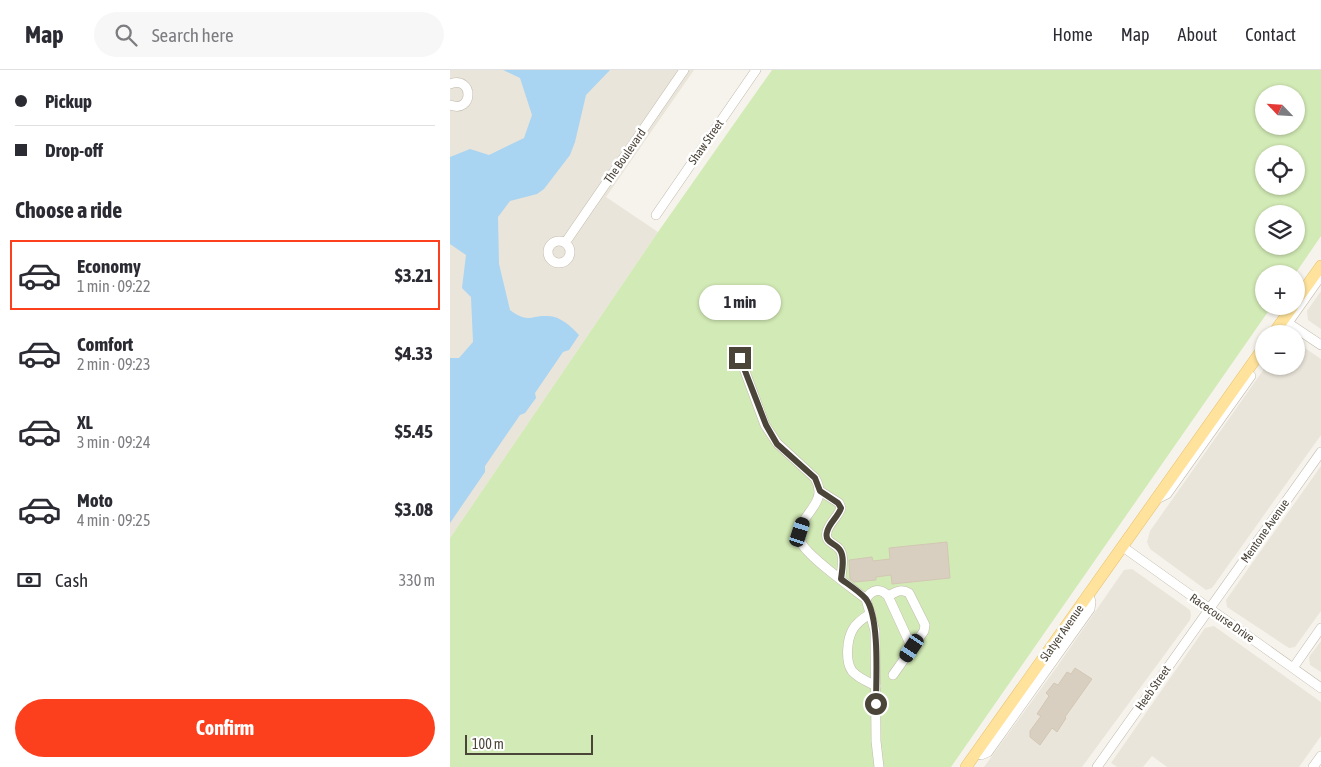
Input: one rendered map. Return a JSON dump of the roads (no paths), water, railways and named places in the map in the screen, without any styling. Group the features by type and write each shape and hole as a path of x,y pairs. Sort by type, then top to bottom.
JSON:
{"main road":[{"path":"1305,288 1321,266"},
{"name":"Slatyer Avenue","path":"966,767 1255,360"}],"street":[{"name":"The Boulevard","path":"565,243 684,70"},
{"name":"Shaw Street","path":"656,215 756,70"},
{"path":"450,84 461,83 467,88 468,93 467,100 463,105 454,107 450,105"},
{"path":"1321,276 1288,323 1321,345"},
{"path":"740,358 766,425 777,444 815,478 820,491 818,499 803,521 800,532 802,544 811,554 866,600 871,612 875,631 877,757 879,767"},
{"name":"Slatyer Avenue","path":"1157,499 1167,494 1255,370"},
{"name":"Mentone Avenue","path":"1210,609 1321,452"},
{"path":"820,491 838,503 841,508 840,513 827,530 826,537 829,542 840,550 842,557 841,579"},
{"name":"Racecourse Drive","path":"1123,547 1321,688"},
{"path":"866,600 874,591 879,590 888,596 912,648"},
{"path":"888,596 900,590 905,590 909,593 925,626 924,631 894,676"},
{"name":"Heeb Street","path":"1097,767 1210,609"},
{"path":"871,612 854,627 849,637 848,661 852,670 876,686"},
{"path":"1293,668 1321,628"},
{"path":"1313,767 1321,756"}],"water":[{"path":"503,70 610,70 586,95 570,155 544,189 537,194 510,201 498,217 499,264 510,310 525,318 552,316 569,325 579,335 569,350 563,352 535,393 536,398 525,413 520,415 485,466 485,472 450,523 450,358 459,358 473,342 471,297 462,288 466,255 450,244 450,157 470,149 489,155 524,138 532,115 520,78"}]}
